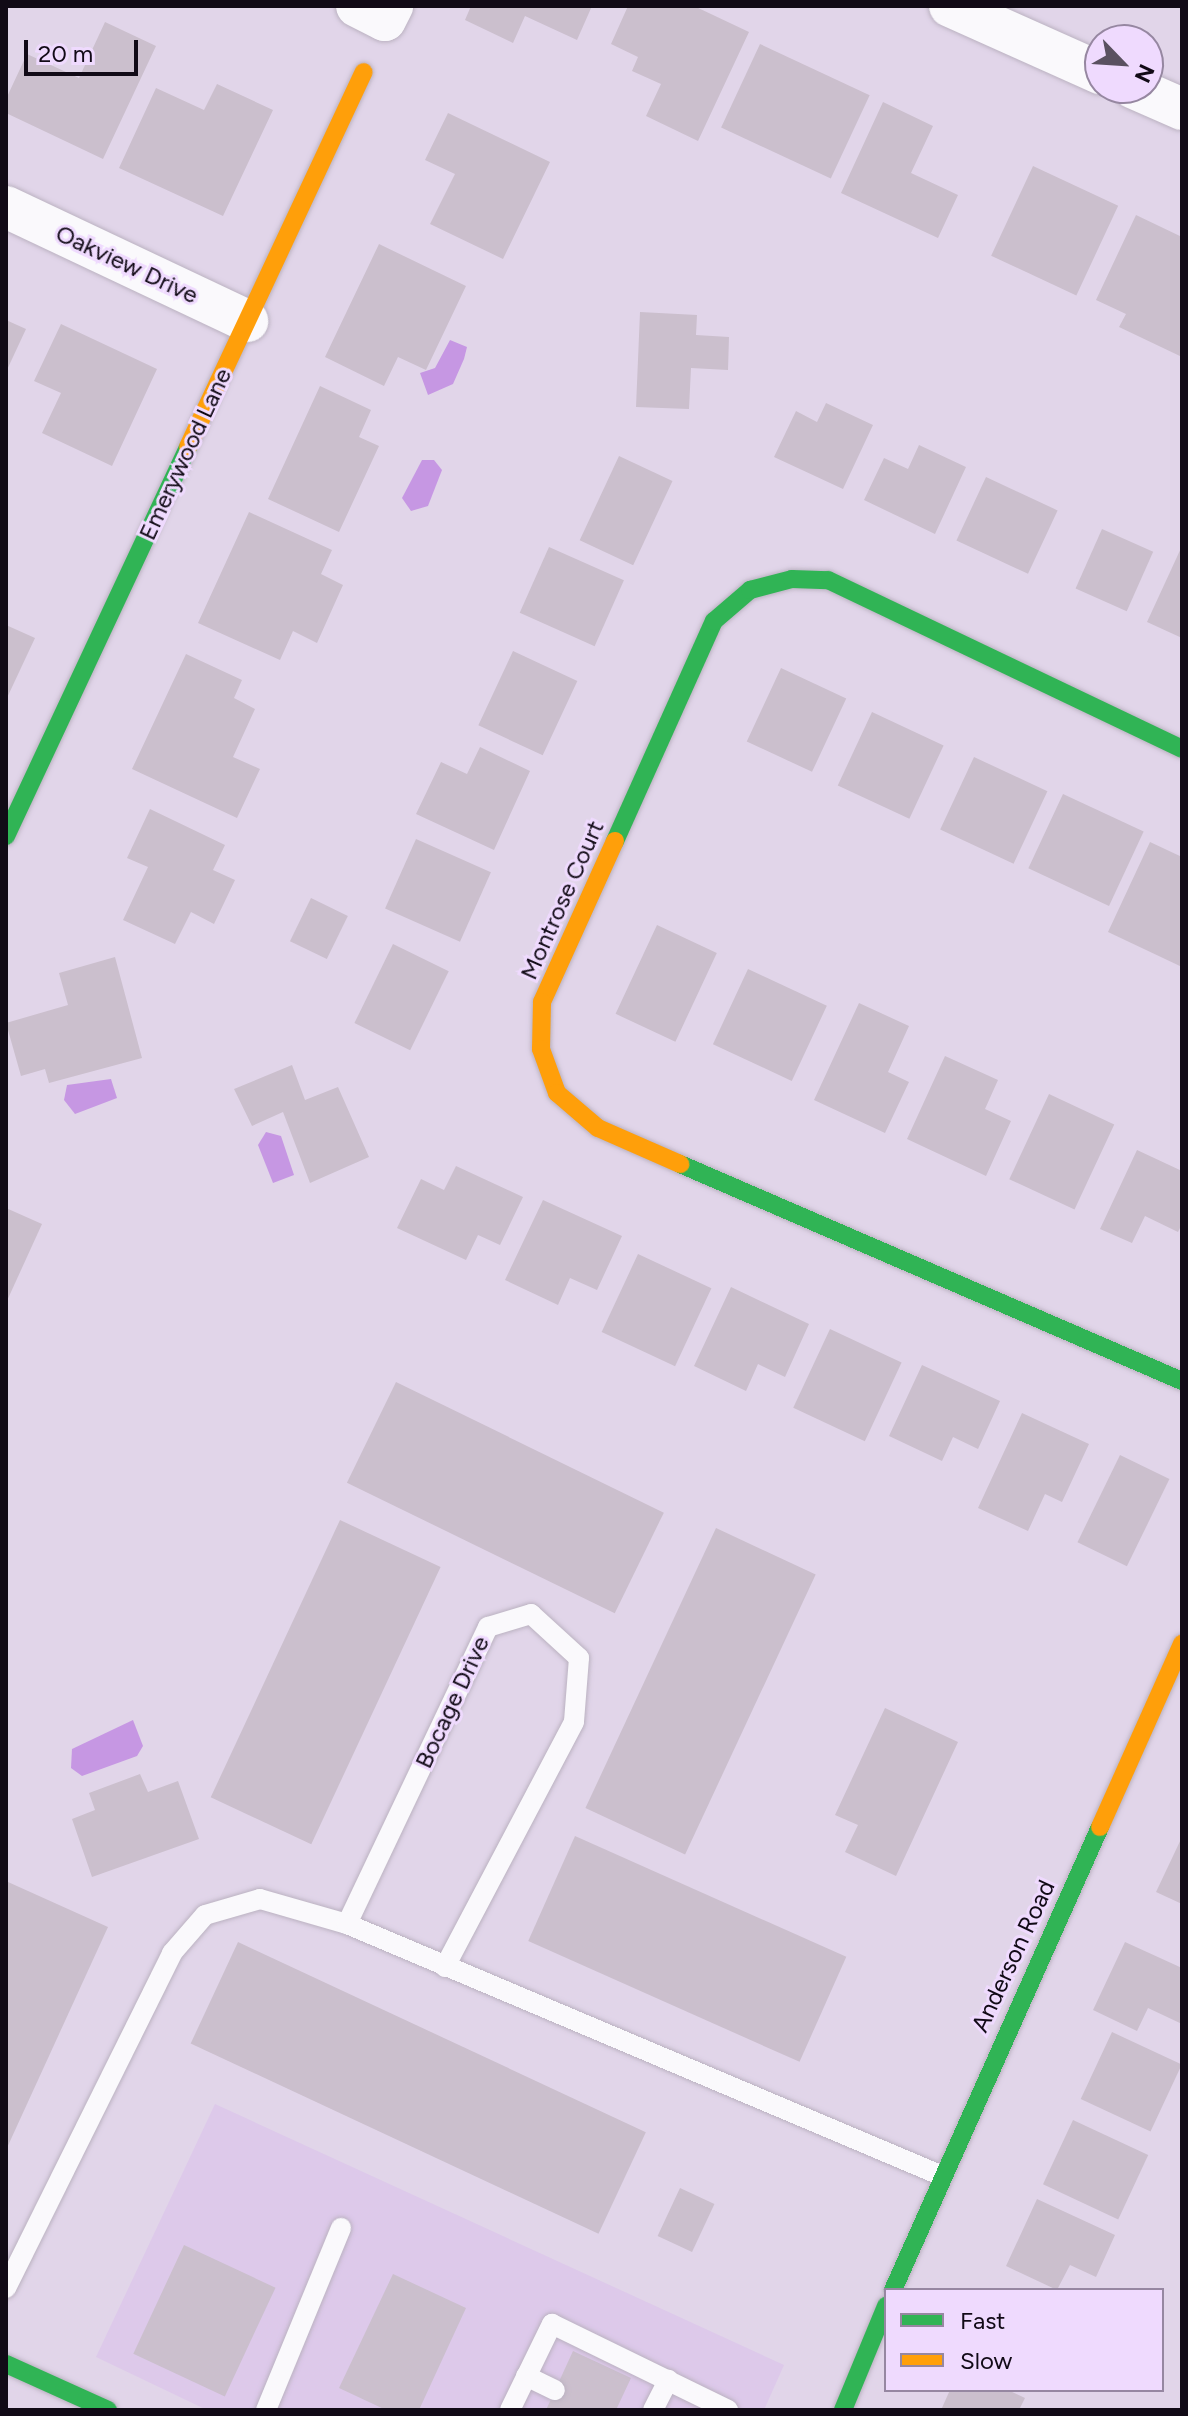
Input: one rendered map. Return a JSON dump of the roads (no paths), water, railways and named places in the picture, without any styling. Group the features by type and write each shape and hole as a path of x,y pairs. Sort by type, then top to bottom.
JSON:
{"street":[{"path":"950,6 1084,66"},
{"name":"Emerywood Lane","path":"7,837 364,72"},
{"name":"Oakview Drive","path":"6,207 247,321"},
{"name":"Montrose Court","path":"1182,749 828,580 792,579 750,590 708,635 542,1002 541,1049 557,1093 598,1128 1182,1381"},
{"name":"Anderson Road","path":"894,2288 940,2175 1173,1690 1182,1644"},
{"path":"843,2410 884,2311"},
{"path":"6,2364 108,2410"}],"lane":[{"name":"Bocage Drive","path":"347,1924 488,1627 531,1614 579,1658 574,1722 445,1967"},
{"path":"6,2288 14,2257 172,1953 205,1915 260,1899 347,1924 729,2091 803,2111 940,2175"},
{"path":"266,2410 341,2228"},
{"path":"510,2410 552,2324 728,2410"},
{"path":"526,2376 555,2390"},
{"path":"653,2410 668,2380"}]}
